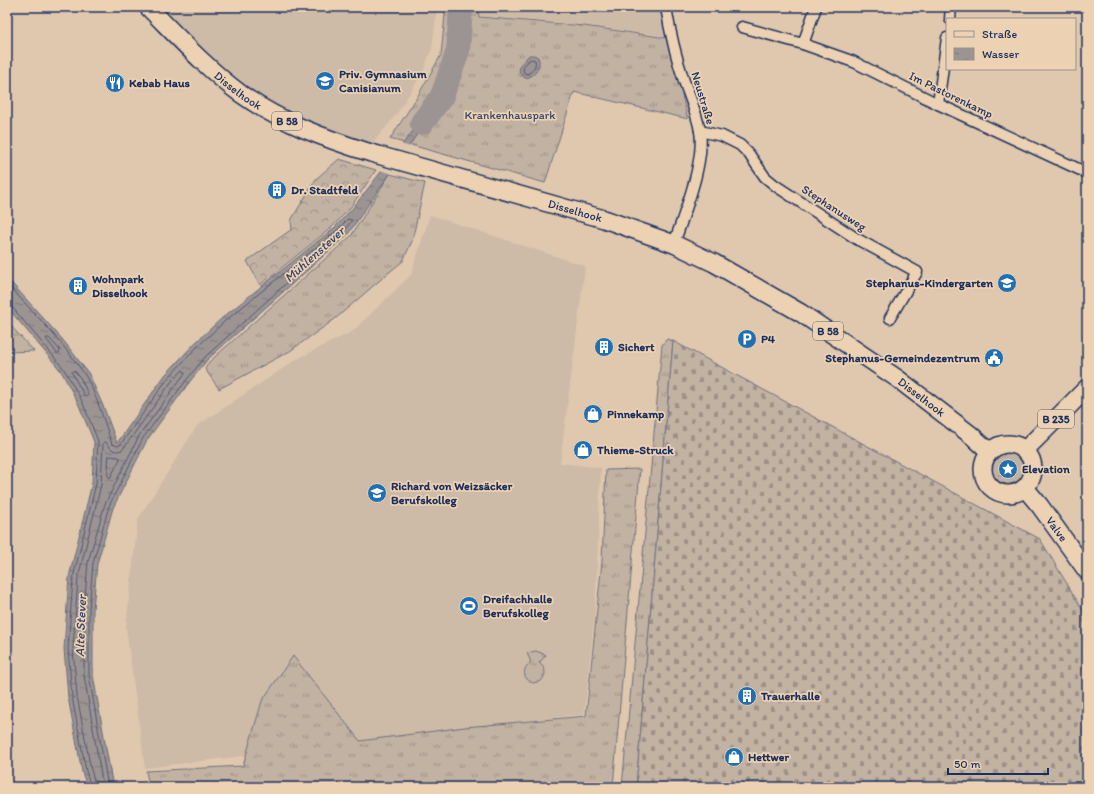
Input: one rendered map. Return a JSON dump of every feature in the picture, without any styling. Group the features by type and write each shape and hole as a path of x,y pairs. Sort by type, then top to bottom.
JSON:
{"main road":[{"name":"Disselhook","path":"148,7 208,67 242,94 268,111 314,134 408,163 604,218 674,244 714,263 801,314 898,379 971,435 989,451"},
{"name":"B 235","path":"1025,450 1087,388"},
{"path":"1003,444 1011,444 1025,450 1030,457 1033,470 1030,482 1025,488 1018,493 1010,495 995,492 989,487 984,479 982,469 984,459 989,451 996,446 1003,444"},
{"name":"Valve","path":"1025,488 1040,506 1087,571"}],"street":[{"name":"Neustraße","path":"666,7 672,40 684,81 694,107 700,131 699,158 695,180 674,244"},
{"path":"803,44 816,7"},
{"path":"950,18 952,7"},
{"name":"Im Pastorenkamp","path":"742,27 803,44 854,62 938,104 1087,173"},
{"path":"938,104 946,45"},
{"name":"Stephanusweg","path":"700,131 722,136 740,146 749,154 765,177 776,186 857,239 917,272 890,318"}],"shaded area":[{"name":"Priv. Gymnasium Canisianum","path":"158,7 437,8 432,48 423,72 396,115 371,145 291,120 241,90"},
{"path":"478,7 663,7 667,37 583,25 479,16"},
{"name":"Richard von Weizsäcker Berufskolleg","path":"430,215 585,266 560,463 601,468 595,612 584,714 145,768 126,627 138,519 197,426 297,359 353,331 411,275"}],"green space":[{"name":"Krankenhauspark","path":"444,7 477,7 479,17 584,26 667,38 688,119 574,92 545,183 390,139 416,99 441,55 445,15"},
{"path":"339,159 376,170 350,208 331,228 260,285 247,261 292,229 291,221 316,179"},
{"path":"390,174 425,183 412,241 403,261 335,319 290,351 219,389 205,369 209,362 351,236"},
{"path":"7,322 34,351 7,352"},
{"path":"667,339 673,341 636,787 622,787 662,345"},
{"path":"673,341 1040,539 1087,617 1087,787 636,787"},
{"path":"1005,453 1011,453 1021,460 1024,469 1023,475 1017,482 1011,485 1005,485 995,478 992,472 992,466 999,456"},
{"path":"640,469 613,787 149,787 146,771 243,766 262,701 293,656 360,741 465,727 586,716 602,561 606,470"},
{"path":"536,651 546,655 539,663 543,667 545,674 541,681 533,683 527,679 524,674 526,668 531,662 527,653"}],"water":[{"path":"529,55 538,57 539,64 535,74 525,78 519,73 520,65"},
{"name":"Alte Stever","path":"441,95 443,97 348,234 208,359 147,440 113,508 97,564 93,609 93,675 113,787 87,787 82,772 68,697 64,649 69,577 92,483 94,442 78,403 61,371 7,307 7,278 63,340 89,374 117,443 165,375 194,344 222,318 333,229 352,209"}],"pier":[{"path":"400,144 411,147 392,174 380,170"}],"waterway":[{"name":"Mühlenstever","path":"422,123 442,96 458,51 461,7"}],"place":[{"name":"Priv. Gymnasium Canisianum","path":"325,81"},
{"name":"Kebab Haus","path":"115,83"},
{"name":"Dr. Stadtfeld","path":"277,190"},
{"name":"Stephanus-Kindergarten","path":"1007,283"},
{"name":"Wohnpark Disselhook","path":"78,286"},
{"name":"P4","path":"747,339"},
{"name":"Sichert","path":"604,347"},
{"name":"Stephanus-Gemeindezentrum","path":"994,358"},
{"name":"Pinnekamp","path":"593,414"},
{"name":"Thieme-Struck","path":"583,450"},
{"name":"Elevation","path":"1008,469"},
{"name":"Richard von Weizsäcker Berufskolleg","path":"377,493"},
{"name":"Dreifachhalle Berufskolleg","path":"469,606"},
{"name":"Trauerhalle","path":"747,696"},
{"name":"Hettwer","path":"734,757"}]}
